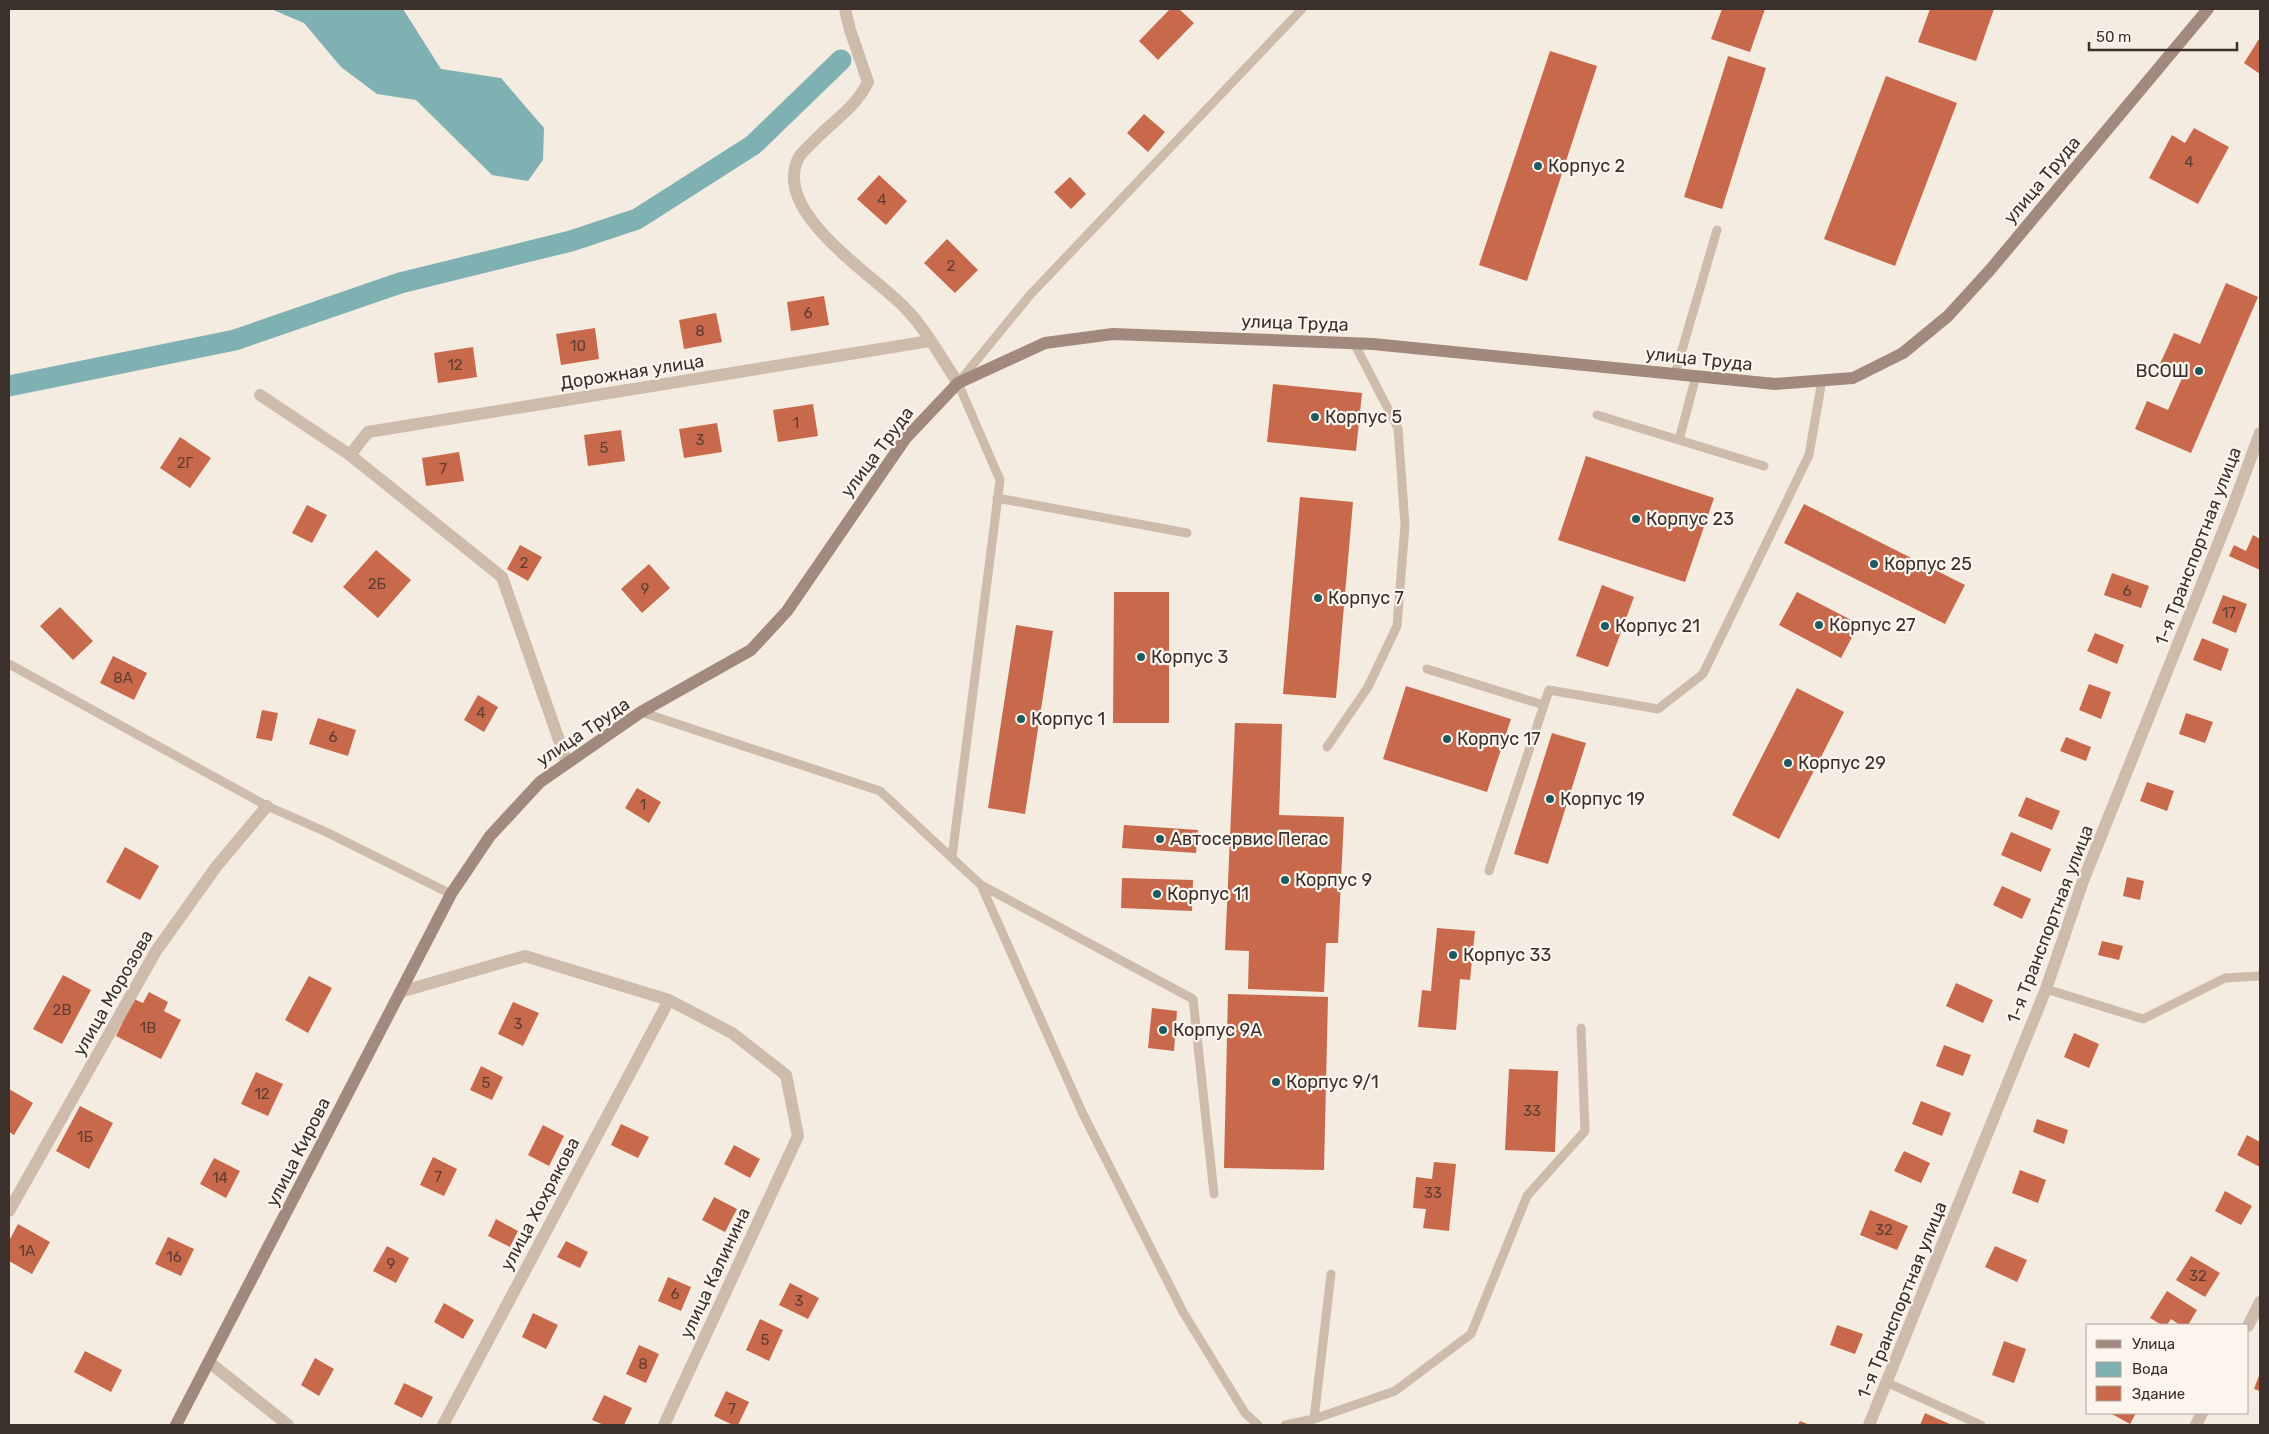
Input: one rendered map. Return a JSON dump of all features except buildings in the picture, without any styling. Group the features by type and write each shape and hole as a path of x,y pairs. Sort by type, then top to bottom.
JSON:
{"street":[{"path":"845,9 850,30 868,82 861,98 817,137 799,156 793,179 797,198 818,231 879,282 907,309 958,382"},
{"name":"улица Труда","path":"450,894 490,836 540,782 641,712 751,650 787,611 905,439 958,382 1045,343 1113,334 1354,343 1775,384 1853,378 1903,354 1948,316 1990,270 2208,9"},
{"name":"Дорожная улица","path":"350,455 368,432 930,341"},
{"path":"260,395 350,455 502,577 567,764"},
{"name":"1-я Транспортная улица","path":"1869,1425 1888,1383 2046,989 2083,881 2232,509 2260,433"},
{"name":"улица Морозова","path":"9,1211 156,951 216,867 266,806"},
{"name":"улица Кирова","path":"176,1425 450,894"},
{"path":"400,992 524,956 669,1000"},
{"name":"улица Калинина","path":"664,1425 798,1136 786,1075 732,1033 669,1000"},
{"name":"улица Хохрякова","path":"443,1425 669,1000"},
{"path":"2249,1324 2260,1302"},
{"path":"209,1362 288,1425"}],"lane":[{"path":"952,857 1000,480 958,382 1030,295 1302,9"},
{"path":"1675,374 1717,230"},
{"path":"1327,747 1368,687 1397,626 1404,525 1398,428 1354,343"},
{"path":"1679,440 1696,376"},
{"path":"1489,870 1549,690 1658,709 1703,674 1809,455 1822,380"},
{"path":"1597,415 1764,466"},
{"path":"998,498 1187,532"},
{"path":"9,664 266,806 324,831 450,894"},
{"path":"1428,669 1544,705"},
{"path":"641,712 880,791 981,885 1193,999 1214,1194"},
{"path":"981,885 1082,1112 1183,1312 1244,1414 1258,1425"},
{"path":"2046,989 2143,1019 2225,978 2260,976"},
{"path":"1285,1425 1314,1419 1396,1391 1471,1334 1527,1196 1585,1131 1581,1028"},
{"path":"1314,1419 1331,1274"},
{"path":"1888,1383 1981,1425"}],"water":[{"path":"271,9 403,9 441,69 501,78 544,128 543,160 528,181 492,175 416,100 377,94 341,67 304,23"}],"waterway":[{"path":"9,386 235,340 400,283 571,241 637,219 753,145 841,60"}],"place":[{"name":"Корпус 2","path":"1538,166"},
{"name":"ВСОШ","path":"2199,371"},
{"name":"Корпус 5","path":"1315,417"},
{"name":"Корпус 23","path":"1636,519"},
{"name":"Корпус 25","path":"1874,564"},
{"name":"Корпус 7","path":"1318,598"},
{"name":"Корпус 27","path":"1819,625"},
{"name":"Корпус 21","path":"1605,626"},
{"name":"Корпус 3","path":"1141,657"},
{"name":"Корпус 1","path":"1021,719"},
{"name":"Корпус 17","path":"1447,739"},
{"name":"Корпус 29","path":"1788,763"},
{"name":"Корпус 19","path":"1550,799"},
{"name":"Автосервис Пегас","path":"1160,839"},
{"name":"Корпус 9","path":"1285,880"},
{"name":"Корпус 11","path":"1157,894"},
{"name":"Корпус 33","path":"1453,955"},
{"name":"Корпус 9А","path":"1163,1030"},
{"name":"Корпус 9/1","path":"1276,1082"}]}
